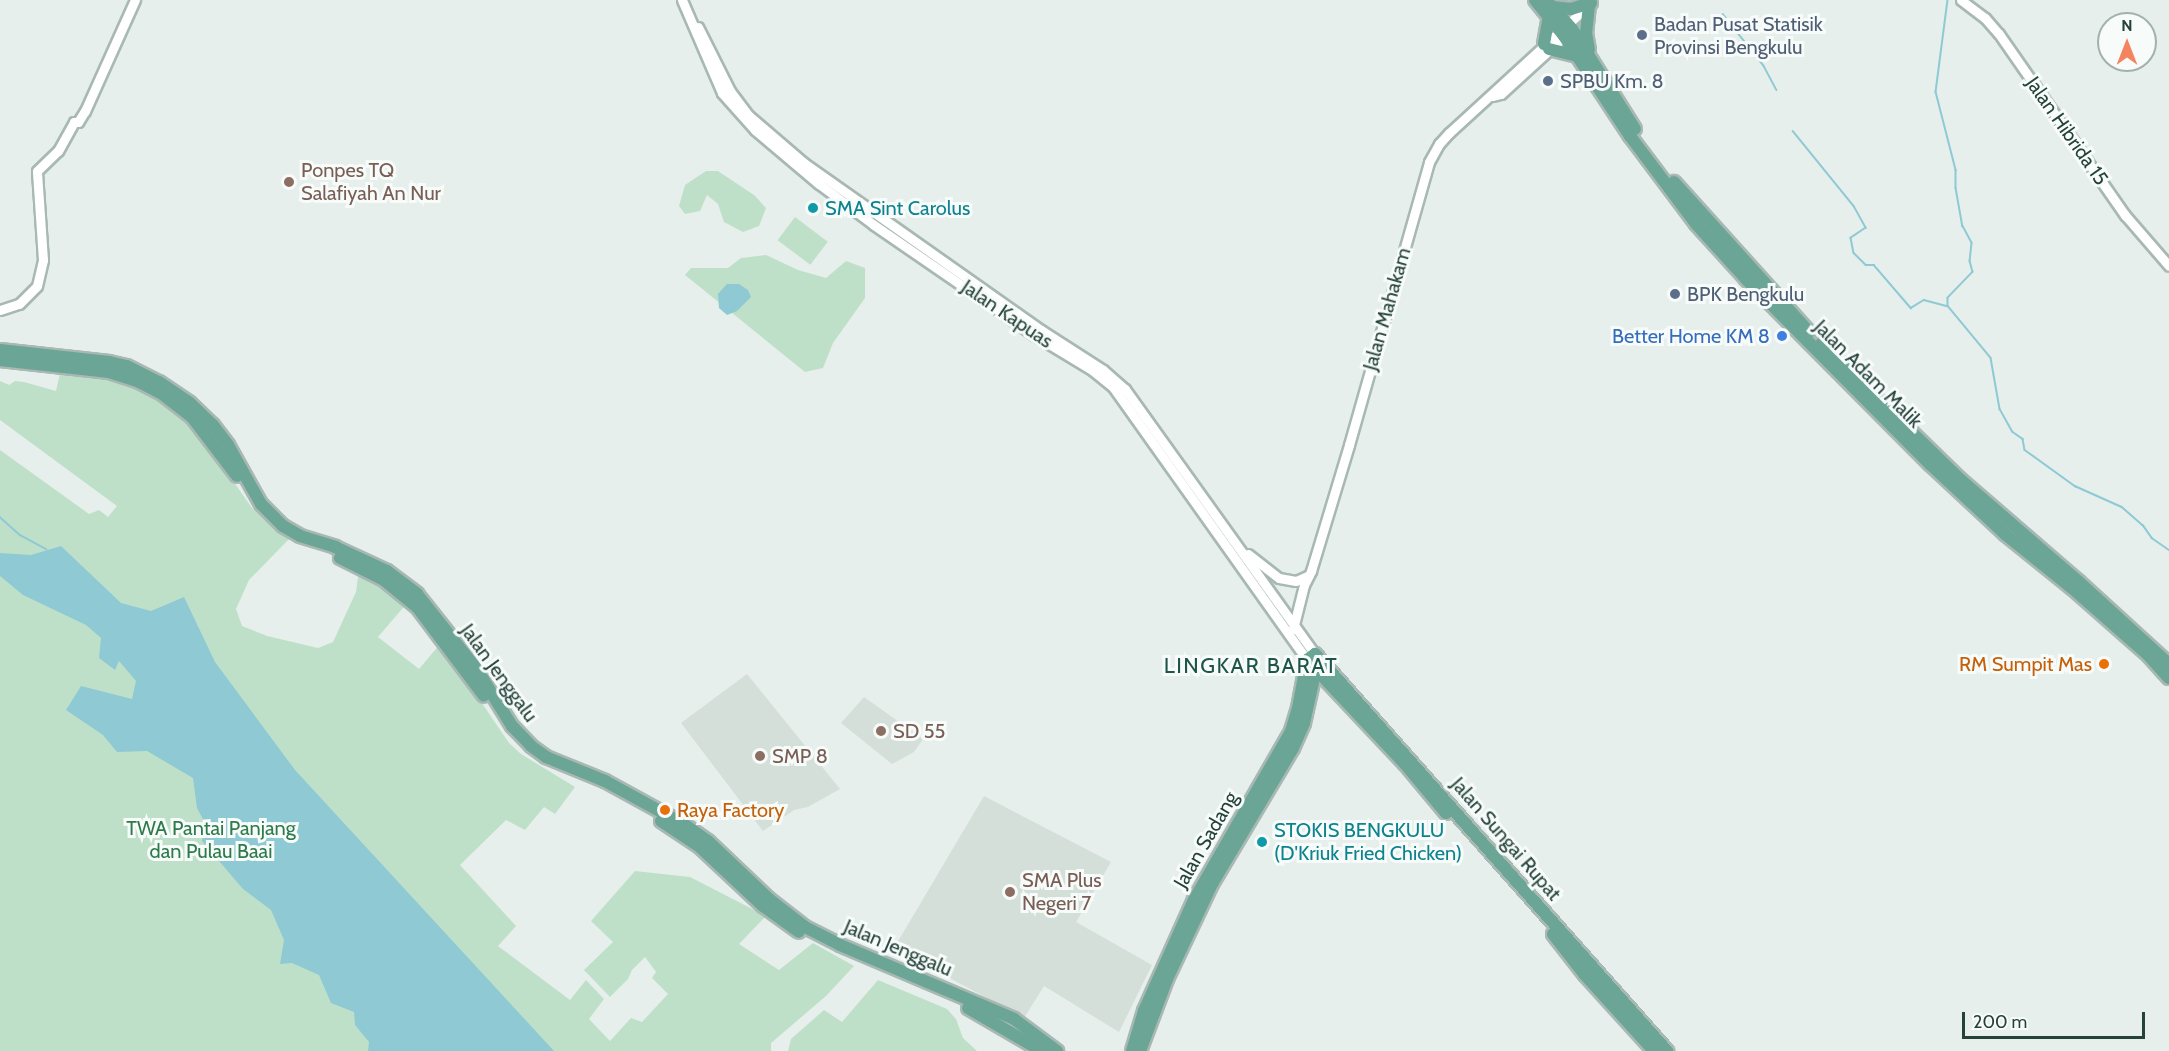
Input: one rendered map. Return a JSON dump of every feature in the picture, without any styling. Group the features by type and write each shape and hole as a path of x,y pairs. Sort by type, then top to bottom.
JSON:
{"main road":[{"name":"Jalan Adam Malik","path":"1535,0 1549,8 1568,27 1584,57 1638,134 1675,184 1750,275 1920,442 2156,657 2169,664"},
{"path":"1591,3 1584,57 1547,47 1549,8 1571,9 1591,3"},
{"name":"Jalan Jenggalu","path":"0,351 109,362 127,366 159,382 190,404 213,425 228,445 259,506"},
{"name":"Jalan Jenggalu","path":"0,360 109,372 132,378 161,393 179,405 206,432 259,506 286,531 359,557 404,582 478,671 508,732 537,760 603,789 669,825 700,846 763,906 804,936 954,1001 1042,1051"},
{"name":"Jalan Adam Malik","path":"2156,657 2169,678"},
{"path":"1140,1051 1167,979 1212,884 1293,748 1304,723 1315,661"},
{"name":"Jalan Sungai Rupat","path":"1315,661 1667,1051"},
{"name":"Jalan Sadang","path":"1132,1051 1144,1011 1185,917 1291,731 1315,661"},
{"name":"Jalan Jenggalu","path":"499,712 524,740 546,757 604,782 684,825 708,841 769,899 805,927 840,945 1014,1018 1057,1051"},
{"name":"Jalan Sungai Rupat","path":"1517,887 1585,975 1654,1051"}],"street":[{"path":"0,310 19,304 37,286 43,260 37,171 58,150 74,122 78,123 85,111 135,0"},
{"name":"Jalan Kapuas","path":"682,0 714,75 734,108 755,130 819,184 911,245"},
{"name":"Jalan Kapuas","path":"687,0 729,91 748,114 834,186 911,245 1034,335 1092,370 1113,387 1315,661"},
{"name":"Jalan Hibrida 15","path":"1961,0 1985,18 1999,34 2125,215 2169,266"},
{"name":"Jalan Mahakam","path":"1292,630 1303,609 1309,574 1423,176 1439,144 1492,96 1501,94 1591,3"},
{"name":"Jalan Kapuas","path":"1197,499 1236,545 1292,630"},
{"path":"1236,545 1275,576 1296,581 1309,574"}],"shaded area":[{"name":"SMP 8","path":"747,674 840,789 808,807 794,810 763,831 681,723"},
{"name":"SD 55","path":"864,697 923,739 914,752 892,764 841,723"},
{"name":"SMA Plus Negeri 7","path":"984,796 1111,862 1076,922 1152,965 1119,1032 1044,986 1024,1018 894,948"}],"green space":[{"path":"706,171 718,171 754,195 766,208 759,226 743,232 724,222 718,204 707,195 700,211 685,214 679,206 685,185"},
{"path":"795,217 828,242 810,265 778,240"},
{"path":"766,255 798,270 826,278 846,261 865,268 865,298 833,343 823,368 805,372 685,275 691,268 728,268 741,258"},
{"name":"TWA Pantai Panjang dan Pulau Baai","path":"61,369 109,372 163,398 193,424 252,508 289,539 249,580 236,609 242,626 267,636 318,648 333,642 356,592 359,570 408,602 378,637 419,669 441,643 509,743 521,754 575,787 555,814 544,807 525,830 506,820 460,865 516,926 498,946 570,1000 586,980 604,999 589,1019 610,1041 631,1018 642,1022 668,994 652,978 656,972 645,957 610,997 584,970 613,942 591,921 635,871 690,877 766,916 739,944 779,970 813,943 854,966 826,996 771,1043 771,1051 0,1051 0,450 89,514 99,510 108,517 117,506 0,420 0,381 9,385 15,381 24,382 56,391"},
{"path":"878,980 947,1009 956,1019 963,1038 977,1051 788,1051 791,1039 824,1010 842,1022"}],"water":[{"path":"727,284 739,284 748,290 751,297 737,311 727,315 719,308 718,294"},
{"path":"61,546 121,603 151,611 184,597 215,662 295,770 554,1051 368,1051 369,1042 355,1025 354,1012 331,1003 319,975 292,963 280,964 284,940 271,910 243,889 202,841 205,823 197,808 193,778 147,751 117,752 103,735 66,710 81,686 132,699 136,681 119,661 115,670 99,658 101,638 86,625 23,595 0,576 0,553 31,555"}],"waterway":[{"path":"1948,0 1936,92 1956,170 1956,188 1963,226 1972,243 1970,261 1973,272 1948,298 1948,306 1991,358 2000,409 2013,432 2023,439 2025,450 2075,486 2122,507 2143,525 2152,538 2169,550"},
{"path":"1723,14 1764,66 1777,90"},
{"path":"1793,131 1854,206 1866,228 1851,238 1854,253 1866,265 1874,265 1911,308 1924,300 1947,306"},
{"path":"0,517 20,535 46,549"}],"place":[{"name":"Badan Pusat Statisik Provinsi Bengkulu","path":"1642,35"},
{"name":"SPBU Km. 8","path":"1548,81"},
{"name":"Ponpes TQ Salafiyah An Nur","path":"289,182"},
{"name":"SMA Sint Carolus","path":"813,208"},
{"name":"BPK Bengkulu","path":"1675,294"},
{"name":"Better Home KM 8","path":"1782,336"},
{"name":"RM Sumpit Mas","path":"2104,664"},
{"name":"SD 55","path":"881,731"},
{"name":"SMP 8","path":"760,756"},
{"name":"Raya Factory","path":"665,810"},
{"name":"STOKIS BENGKULU (D'Kriuk Fried Chicken)","path":"1262,842"},
{"name":"SMA Plus Negeri 7","path":"1010,892"}],"district":[{"name":"LINGKAR BARAT","path":"1251,666"}]}
